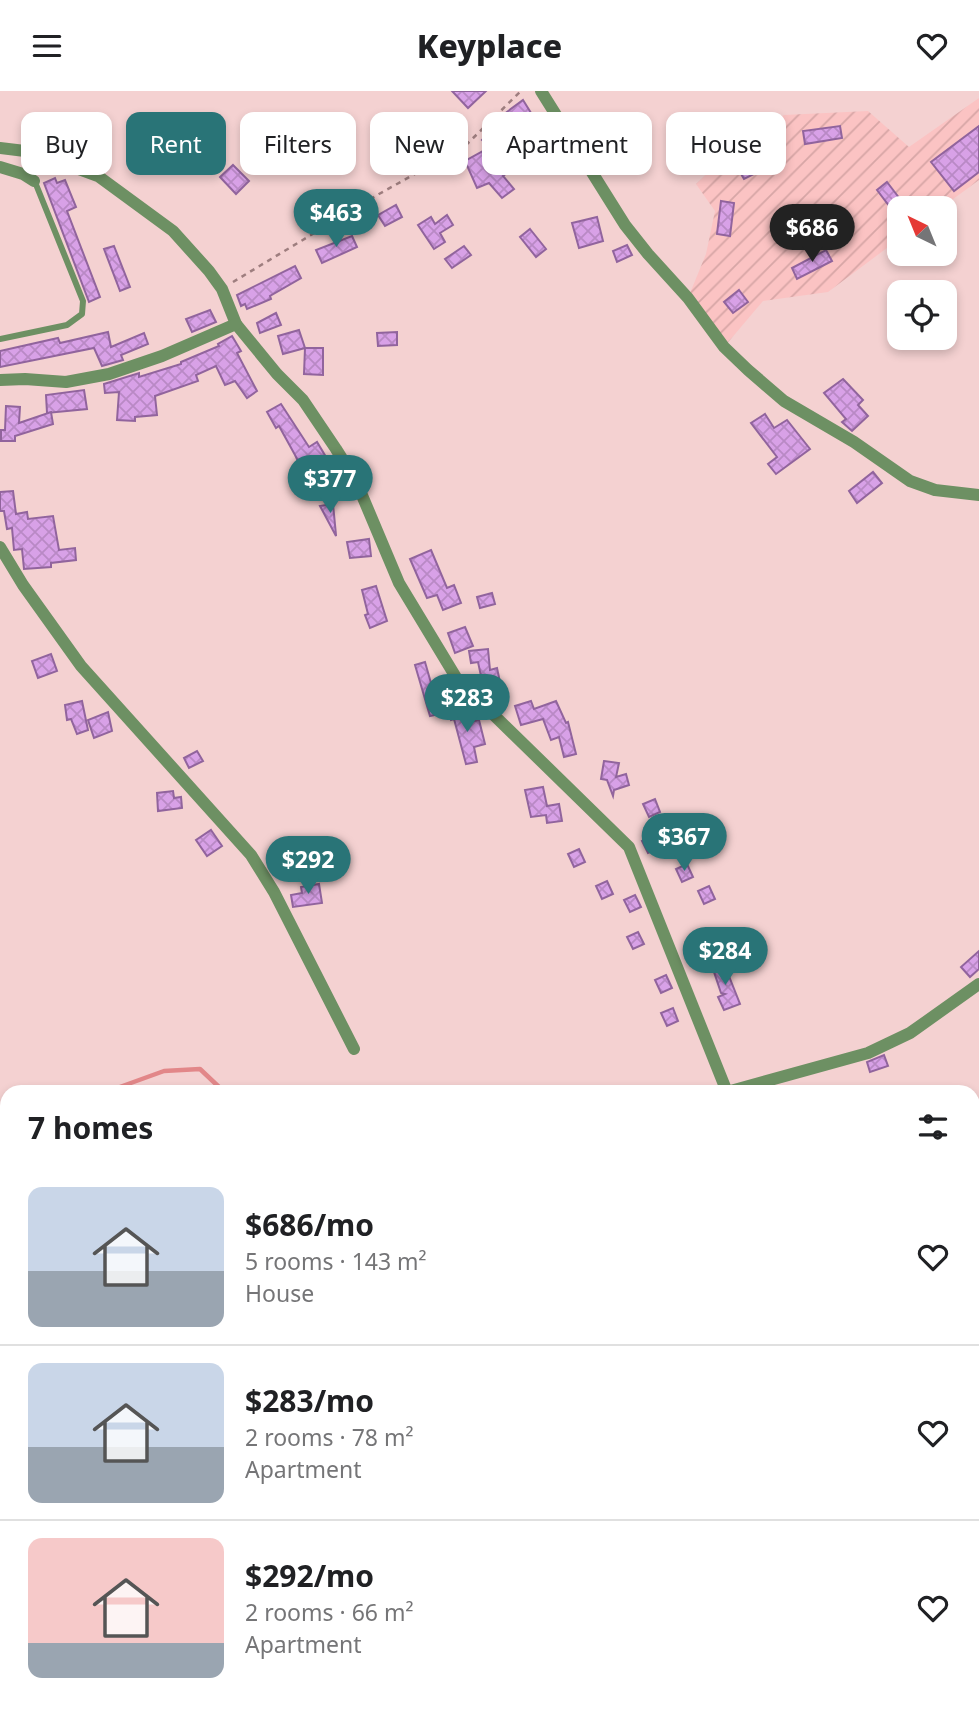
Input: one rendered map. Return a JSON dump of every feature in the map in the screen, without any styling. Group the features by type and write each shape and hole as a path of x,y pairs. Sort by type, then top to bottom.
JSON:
{"street":[{"path":"541,91 633,235 688,298 724,347 748,370 784,401 854,442 910,481 936,490 979,495"},
{"path":"0,148 33,152 98,176 173,231 222,289 236,324 277,374 303,400 337,449 356,481 399,583 457,679 629,847 724,1085"},
{"path":"0,167 23,174 34,181"},
{"path":"0,380 66,382 109,374 162,356 236,324"},
{"path":"0,547 23,585 81,666 251,855 274,892 354,1049"},
{"path":"752,1085 868,1053 910,1033 979,984"}],"lane":[{"path":"0,339 67,325 82,314 83,301 34,181"}],"path":[{"path":"222,289 379,194 465,146 521,91"}],"shaded area":[{"path":"979,98 979,180 957,196 887,196 887,248 828,292 763,301 724,347 688,298 706,254 715,211 696,184 706,175 786,175 786,115 868,111 909,147"}],"building":[{"path":"452,91 486,91 468,108"},
{"path":"523,100 530,112 507,112"},
{"path":"840,126 842,138 805,144 803,131"},
{"path":"979,126 979,172 954,191 931,162"},
{"path":"482,151 482,175 504,175 514,189 502,198 489,183 477,188 468,168 468,159"},
{"path":"233,165 240,175 249,181 236,194 220,177 226,175"},
{"path":"55,178 57,183 65,180 76,207 67,211 100,297 89,302 44,183"},
{"path":"887,182 898,196 887,196 887,203 877,190"},
{"path":"721,201 734,203 730,236 717,234"},
{"path":"396,205 402,217 385,226 378,215"},
{"path":"447,215 453,225 440,233 445,242 434,249 418,225 431,217 435,224"},
{"path":"597,217 603,241 579,248 572,223"},
{"path":"530,229 546,249 536,257 520,237"},
{"path":"352,236 357,247 322,263 316,250"},
{"path":"627,245 632,255 617,262 613,251"},
{"path":"114,246 130,287 120,291 104,249"},
{"path":"464,246 471,255 452,268 445,259"},
{"path":"826,250 832,261 797,279 792,268"},
{"path":"295,266 301,278 270,296 271,299 247,309 245,304 241,306 237,295"},
{"path":"739,290 748,302 733,313 724,302"},
{"path":"210,310 216,322 192,332 186,319"},
{"path":"276,313 281,325 260,333 257,323"},
{"path":"299,330 305,348 283,354 278,336"},
{"path":"108,332 111,347 144,333 148,344 121,355 123,360 102,366 94,348 0,367 0,351 58,338 60,343"},
{"path":"397,332 397,345 378,346 377,333"},
{"path":"232,336 241,351 237,353 257,391 247,398 235,381 225,385 216,366 196,375 198,381 155,396 157,415 135,417 135,421 117,420 119,392 105,393 104,384 181,364 219,346 218,344"},
{"path":"305,348 323,348 323,375 304,374"},
{"path":"843,379 863,400 858,405 868,416 852,431 842,422 846,419 824,393"},
{"path":"84,390 87,409 47,413 46,395"},
{"path":"281,404 309,447 317,442 326,457 312,465 320,494 315,496 279,426 276,428 267,412"},
{"path":"6,406 20,407 19,423 51,412 53,424 15,436 15,441 1,441 1,430 5,430"},
{"path":"765,414 774,428 787,420 810,449 776,474 768,464 777,457 751,423"},
{"path":"873,472 882,483 857,503 849,491"},
{"path":"13,491 16,514 27,512 28,519 53,516 59,550 75,548 76,560 51,563 51,567 24,569 22,549 14,550 12,528 7,529 4,511 0,511 0,492"},
{"path":"333,504 336,535 336,536 320,506"},
{"path":"369,539 371,556 350,558 347,542"},
{"path":"431,550 447,588 454,585 461,603 443,610 437,595 427,598 410,559"},
{"path":"376,586 387,621 370,628 365,615 368,614 362,590"},
{"path":"492,593 495,604 480,608 477,597"},
{"path":"465,627 473,646 455,653 448,633"},
{"path":"488,649 490,670 497,668 500,682 491,684 492,689 484,690 478,662 471,663 469,651"},
{"path":"51,654 57,671 38,678 32,661"},
{"path":"425,662 433,690 440,688 444,703 437,705 439,714 430,716 415,665"},
{"path":"82,701 88,730 77,734 71,719 67,720 65,705"},
{"path":"531,701 534,709 556,701 566,723 568,722 576,754 564,757 559,737 551,740 543,719 521,725 515,706"},
{"path":"461,704 466,723 479,720 485,744 474,747 477,762 466,764 454,719 451,720 448,708"},
{"path":"108,712 112,731 94,738 88,720"},
{"path":"197,751 203,761 189,768 184,758"},
{"path":"604,761 619,763 616,777 626,774 629,785 614,790 613,796 607,780 601,779"},
{"path":"543,787 547,806 559,804 562,821 547,823 546,815 531,817 525,790"},
{"path":"173,791 174,798 181,797 182,808 158,811 157,793"},
{"path":"655,799 660,812 649,817 643,804"},
{"path":"685,817 690,830 679,835 673,822"},
{"path":"211,830 222,846 207,856 196,840"},
{"path":"653,835 659,848 648,853 642,841"},
{"path":"579,849 585,862 574,867 568,854"},
{"path":"687,864 693,877 682,882 676,869"},
{"path":"607,881 613,894 602,899 596,886"},
{"path":"319,884 322,903 293,907 291,895 302,893 301,887"},
{"path":"709,886 715,899 704,904 698,891"},
{"path":"635,895 641,907 630,912 624,900"},
{"path":"704,929 710,942 699,947 693,934"},
{"path":"638,932 644,944 633,949 627,937"},
{"path":"979,951 979,969 970,977 961,967"},
{"path":"723,961 740,1004 724,1010 718,997 725,994 721,993 712,966"},
{"path":"666,975 672,988 661,993 655,980"},
{"path":"673,1008 678,1021 667,1026 661,1013"},
{"path":"884,1055 888,1066 870,1072 867,1062"}],"waterway":[{"path":"125,1085 164,1071 200,1069 217,1085"}]}
